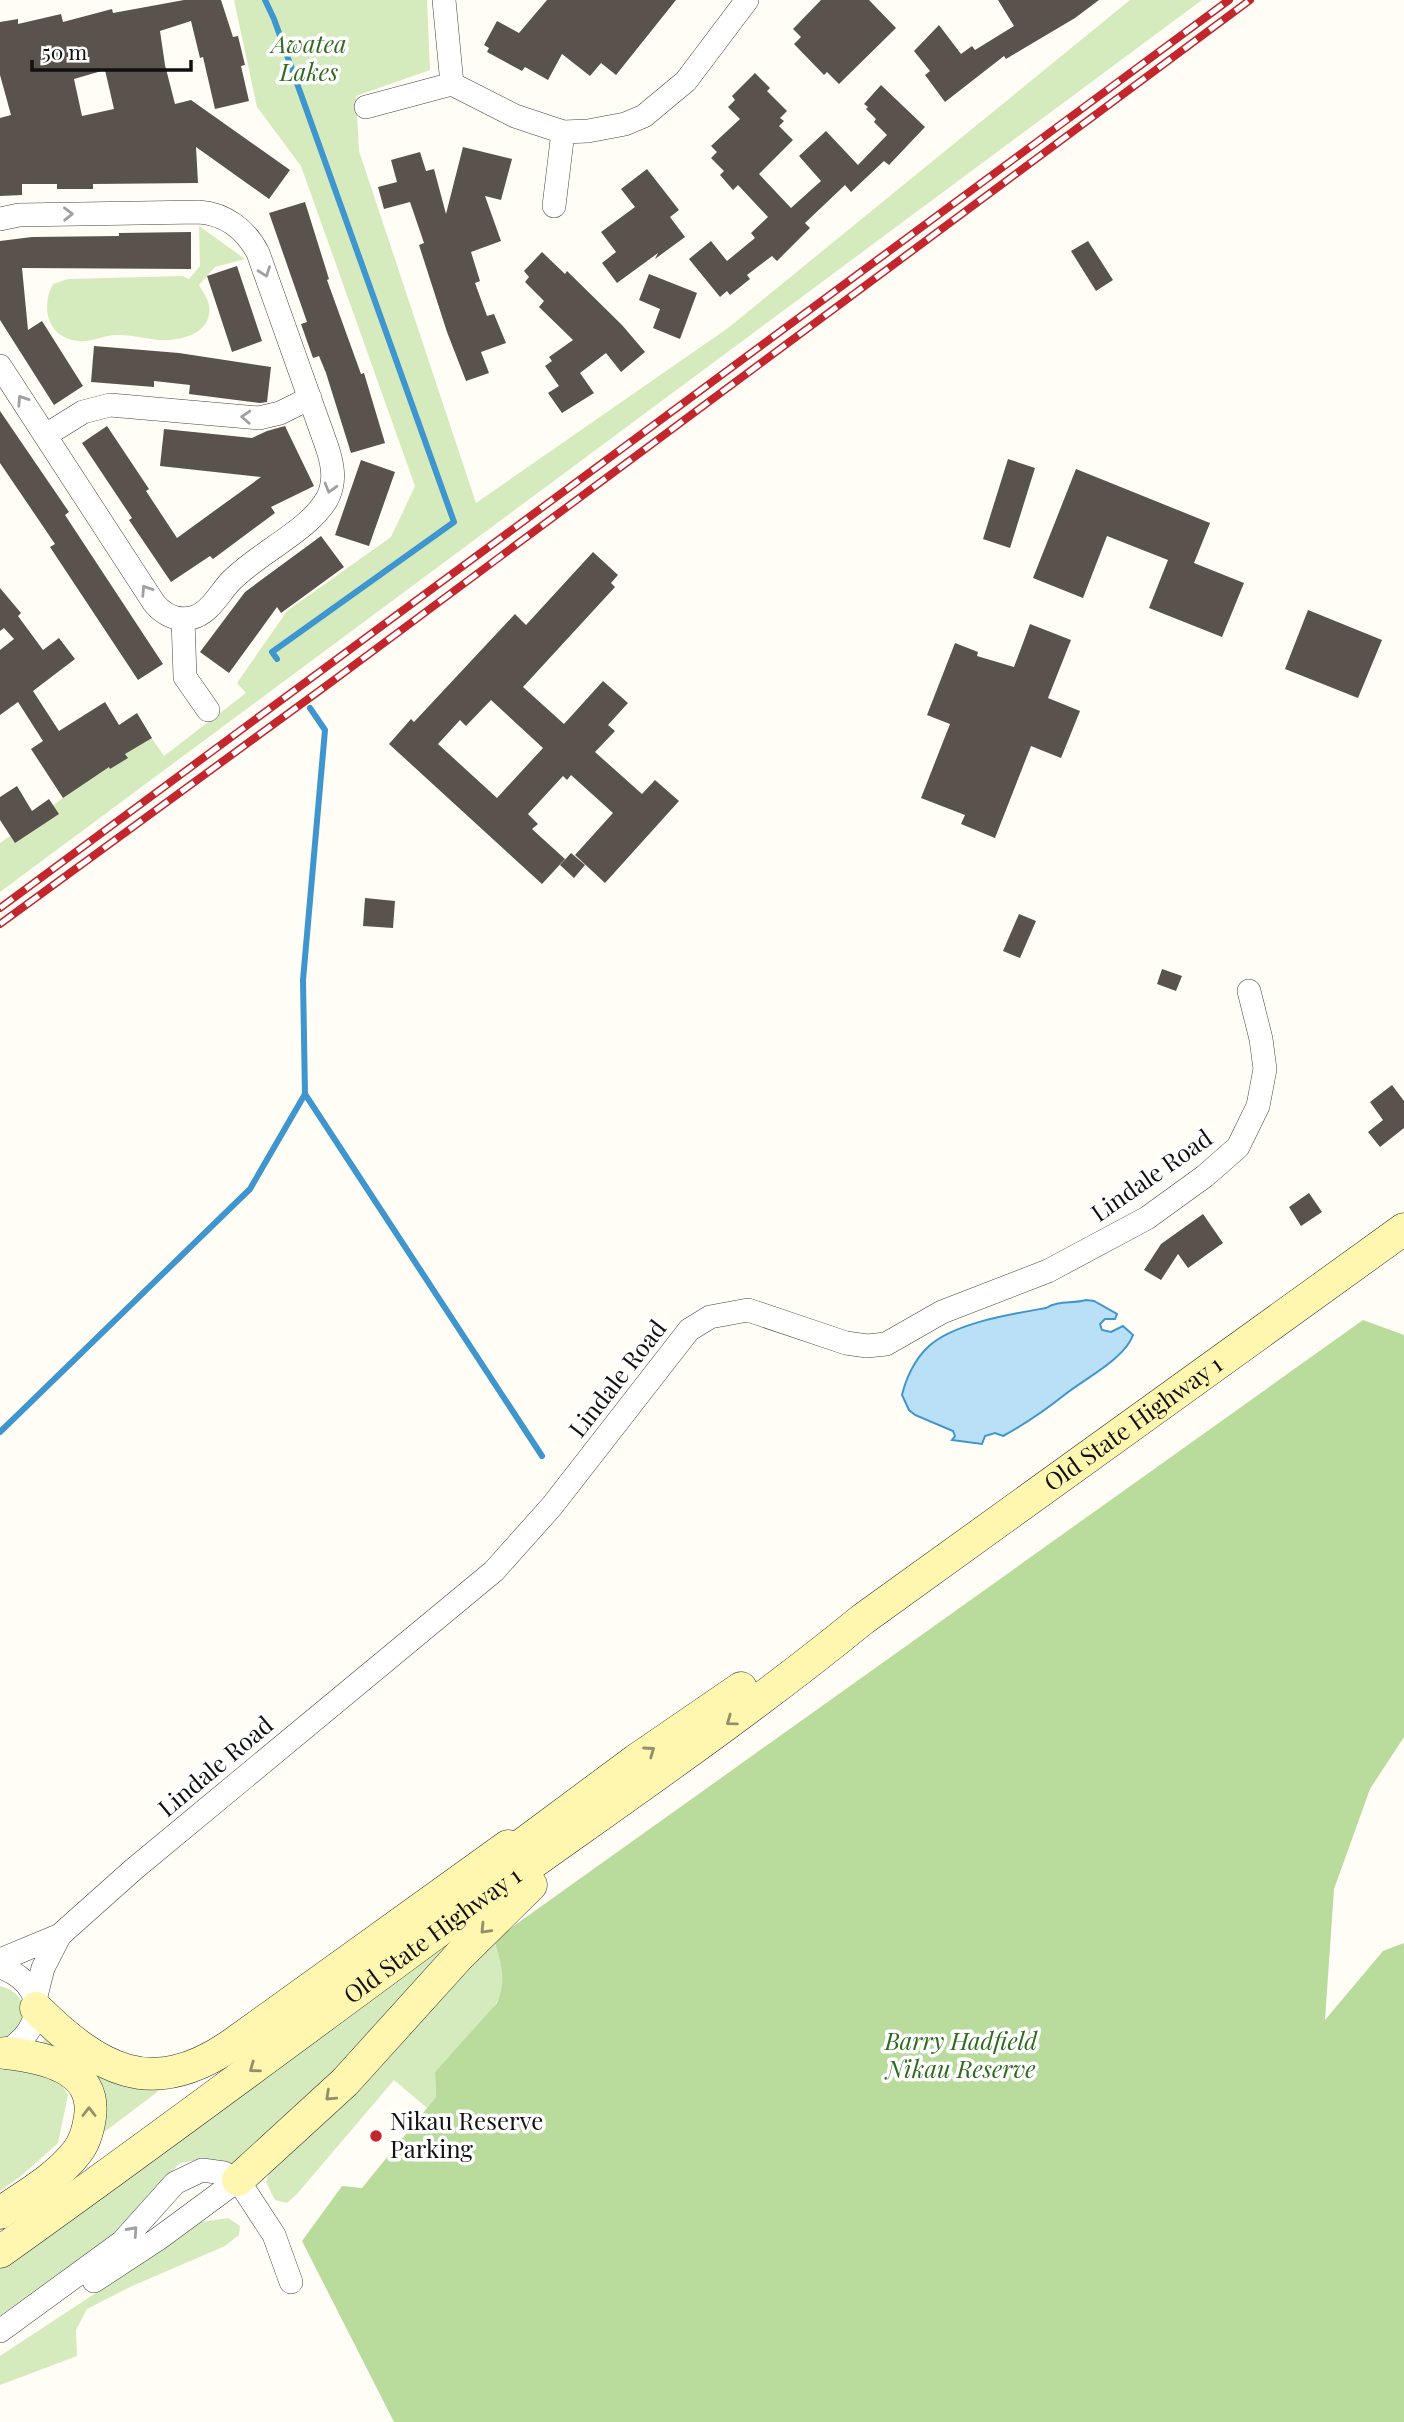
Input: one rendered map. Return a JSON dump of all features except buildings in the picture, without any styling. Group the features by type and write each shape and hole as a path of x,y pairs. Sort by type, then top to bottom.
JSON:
{"main road":[{"name":"Old State Highway 1","path":"0,2252 273,2055 456,1918 787,1681 863,1619 1404,1229"},
{"name":"Old State Highway 1","path":"0,2226 595,1791 768,1670 814,1642 863,1619"},
{"path":"238,2180 345,2082 499,1915 644,1784"},
{"path":"36,2004 80,2048 116,2068 156,2075 209,2060 530,1830 595,1791"},
{"path":"0,2213 62,2169 88,2134 91,2110 88,2094 78,2078 65,2067 41,2058 3,2053"}],"street":[{"path":"444,0 452,84"},
{"path":"366,107 452,84 515,116 563,132 588,131 625,124 644,116 686,81 747,0"},
{"path":"554,206 563,132"},
{"path":"0,219 19,215 192,211 213,214 232,222 247,235 258,253 332,465 333,480 325,502 308,521 240,572 203,613 183,619 164,612 154,603 0,366"},
{"path":"46,435 83,412 110,405 259,418 279,413 310,398"},
{"path":"183,619 185,677 208,710"},
{"name":"Lindale Road","path":"0,1960 60,1936 134,1870 494,1571 552,1506 689,1330 710,1317 748,1310 846,1343 867,1346 886,1344 942,1312 1048,1271 1099,1246 1147,1218 1205,1176 1238,1147 1258,1106 1265,1069 1249,990"},
{"path":"3,2053 28,2032 34,2021 43,1968 60,1936"},
{"path":"0,1966 15,1972 28,1984 36,2004"},
{"path":"0,2331 122,2242 175,2183 202,2170 224,2173 238,2180 274,2235 290,2281"},
{"path":"0,2344 158,2239 238,2180"}],"green space":[{"name":"Awatea Lakes","path":"234,0 427,0 430,70 356,96 359,151 476,503 728,328 1130,0 1202,0 0,892 0,843 150,736 164,756 246,693 237,683 287,611 391,537 415,486 301,166 257,107"},
{"path":"199,226 245,259 215,267 199,285 208,302 209,314 202,328 189,336 173,340 116,335 83,341 68,339 53,328 47,312 47,303 53,284 68,279 182,276 189,279 200,266"},
{"name":"Barry Hadfield Nikau Reserve","path":"1363,1320 1404,1335 1404,1737 1370,1789 1334,1889 1325,2020 1383,1951 1404,1943 1404,2422 394,2422 302,2241 342,2186 362,2188 436,2097 435,2072 497,2003 502,1979 494,1940"},
{"path":"474,1922 335,2082 239,2166 203,2159 180,2163 112,2240 0,2322 0,2262"},
{"path":"494,1940 503,1977 499,1999 435,2072 436,2097 427,2108 394,2080 297,2194 287,2203 275,2200 266,2182 273,2163"},
{"path":"0,1986 18,1996 24,2012 18,2028 0,2038"},
{"path":"46,2036 154,2084 160,2090 99,2136 42,2044"},
{"path":"0,2066 54,2073 68,2095 58,2143 0,2191"},
{"path":"228,2218 240,2226 239,2235 225,2246 130,2287 87,2309 76,2330 77,2356 0,2385 0,2356 123,2275 195,2223"}],"water":[{"path":"1094,1301 1117,1314 1115,1319 1105,1319 1100,1324 1102,1330 1111,1332 1123,1326 1133,1335 1121,1352 1102,1368 1019,1427 1003,1436 995,1433 985,1436 982,1444 952,1440 955,1436 953,1431 909,1410 902,1395 909,1376 923,1352 939,1339 984,1321 1056,1304"}],"waterway":[{"path":"265,0 454,522 272,652 277,659"},
{"path":"0,1432 250,1189 305,1094 303,980 325,730 310,708"},
{"path":"305,1094 542,1456"}],"railway":[{"path":"0,908 1229,0"},
{"path":"0,924 330,683 1250,0"}],"place":[{"name":"Nikau Reserve Parking","path":"376,2136"}]}
